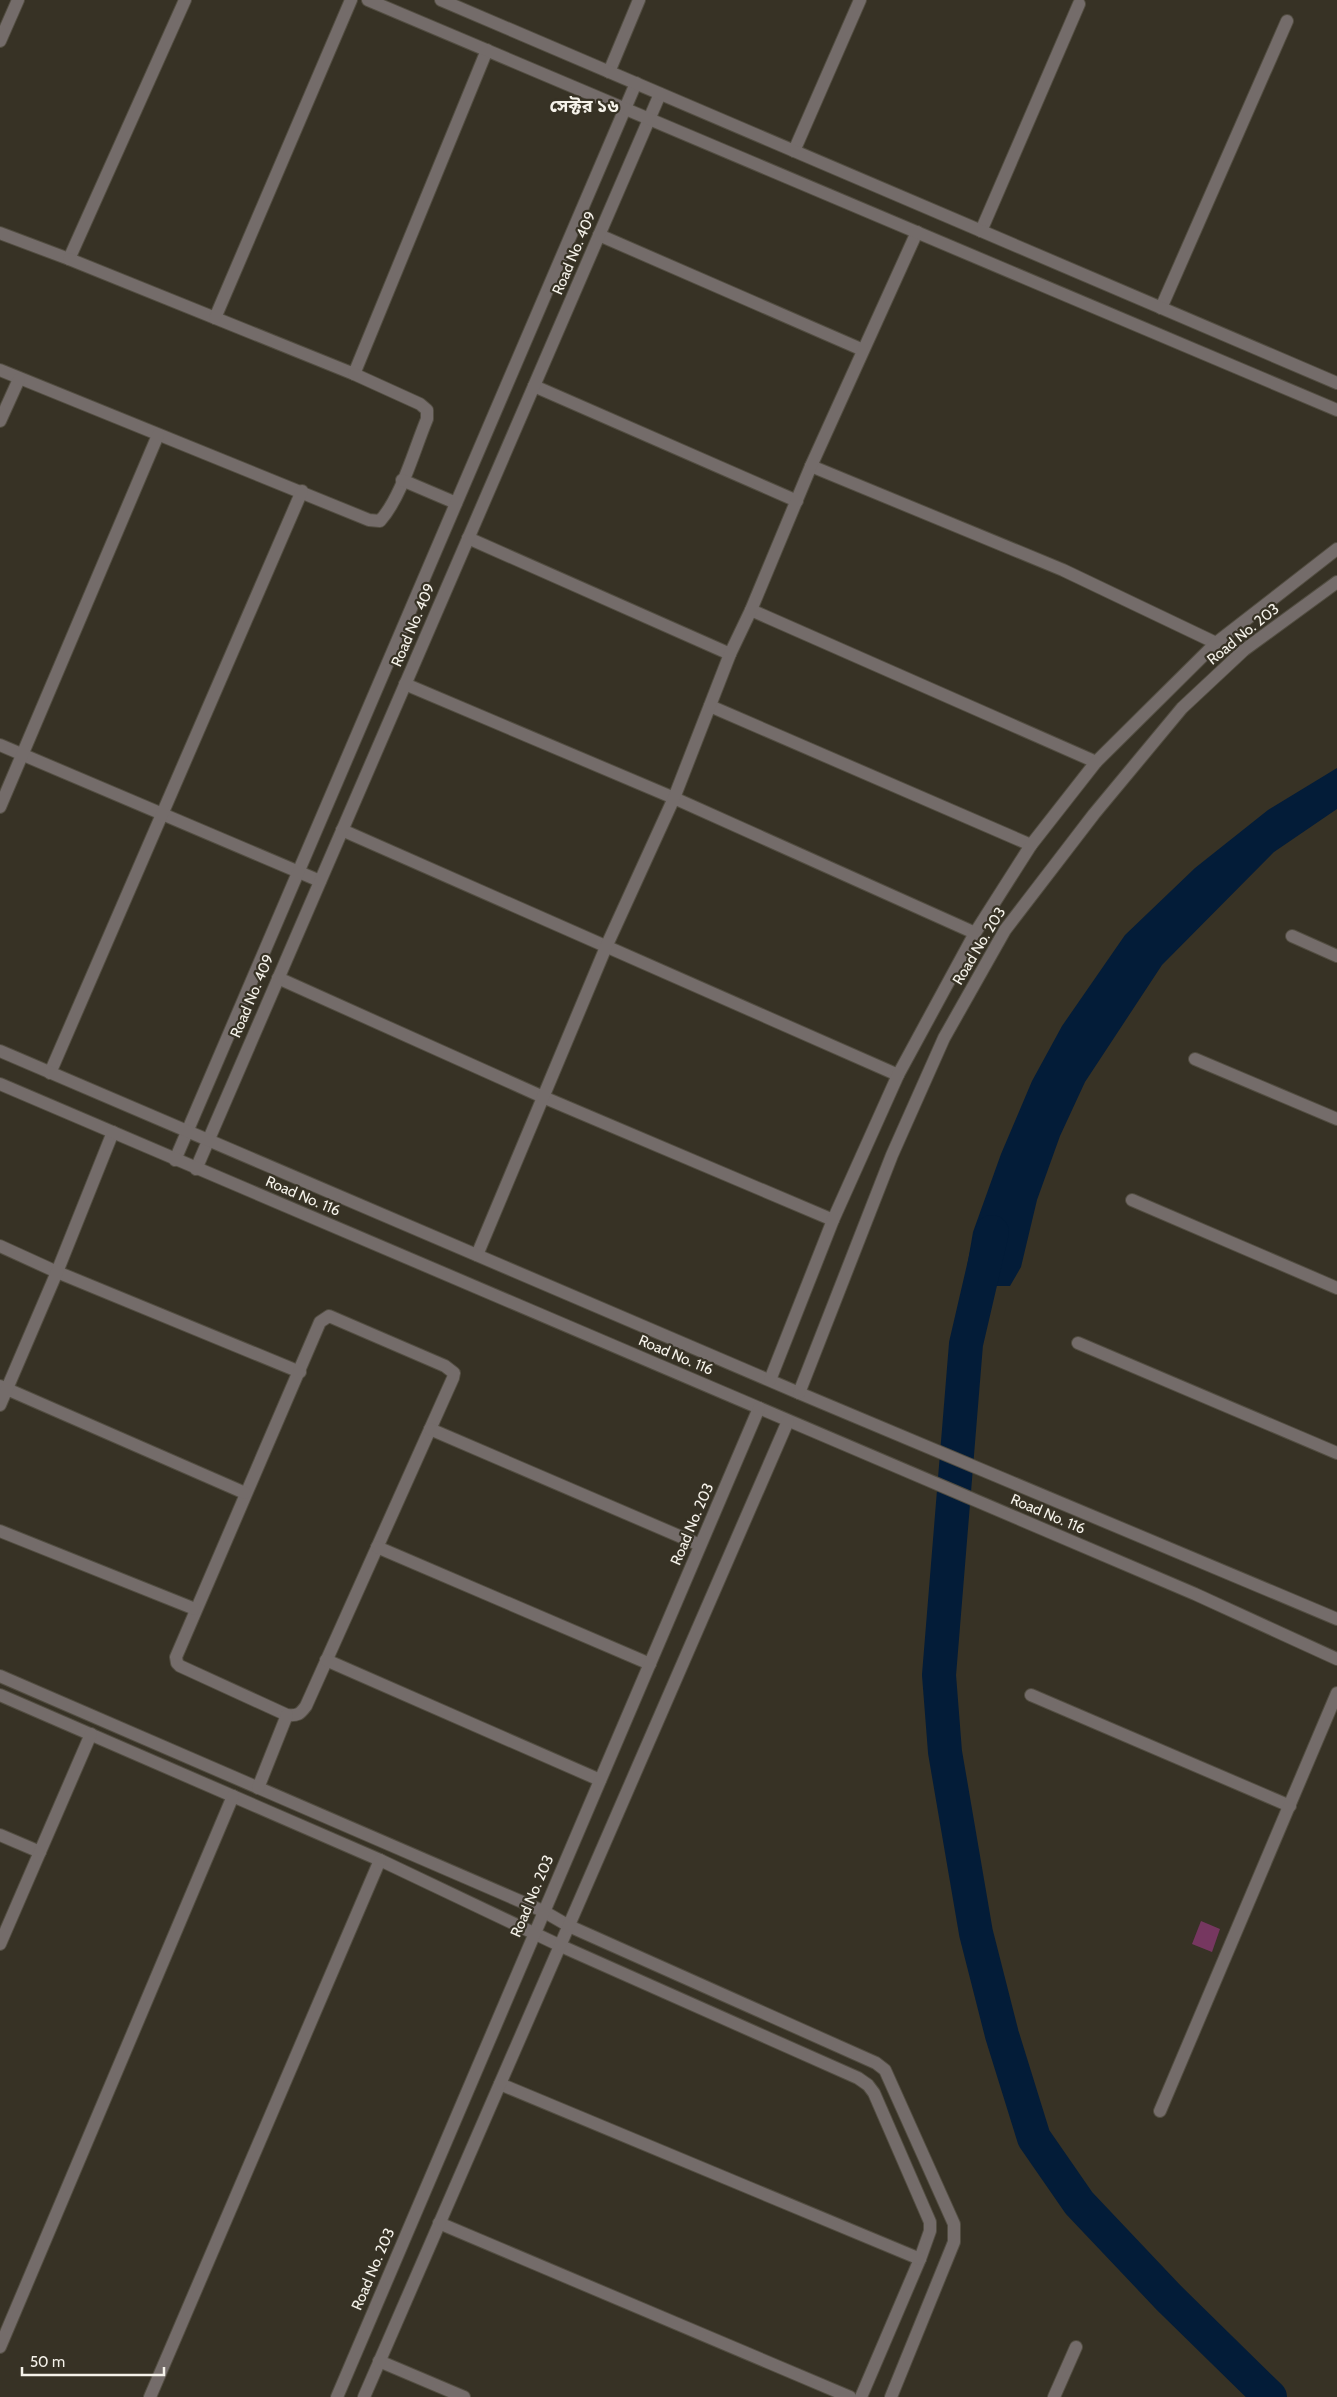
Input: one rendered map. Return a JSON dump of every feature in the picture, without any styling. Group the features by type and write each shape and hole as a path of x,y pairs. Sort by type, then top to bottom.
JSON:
{"street":[{"path":"0,41 18,0"},
{"path":"69,259 185,0"},
{"path":"215,318 351,0"},
{"path":"368,0 1337,410"},
{"path":"441,0 1337,383"},
{"path":"609,72 639,0"},
{"path":"794,151 860,0"},
{"path":"981,231 1079,4"},
{"path":"1161,308 1286,21"},
{"path":"354,374 487,50"},
{"name":"Road No. 409","path":"175,1160 636,83"},
{"name":"Road No. 409","path":"196,1169 660,94"},
{"path":"477,1255 606,947 674,798 730,654 751,610 811,466 917,232"},
{"path":"0,233 354,374 420,404 427,410 427,419 386,514 380,521 370,520 0,370"},
{"path":"599,235 863,350"},
{"path":"0,421 19,379"},
{"path":"534,386 797,501"},
{"path":"0,807 158,435"},
{"path":"811,466 1063,570 1216,643"},
{"path":"402,480 456,503"},
{"path":"50,1073 302,491"},
{"path":"468,538 730,654"},
{"path":"770,1380 833,1220 898,1076 975,933 1031,845 1096,762 1216,643 1337,548"},
{"name":"Road No. 203","path":"799,1393 892,1154 944,1038 1005,930 1094,814 1182,708 1244,650 1337,582"},
{"path":"751,610 1096,762"},
{"path":"405,684 674,798 975,933"},
{"path":"710,706 1031,845"},
{"path":"0,745 320,881"},
{"path":"342,830 898,1076"},
{"path":"1292,936 1337,956"},
{"path":"278,978 543,1097 833,1220"},
{"name":"Road No. 116","path":"0,1051 799,1393 1337,1619"},
{"path":"1194,1059 1337,1119"},
{"name":"Road No. 116","path":"0,1084 1195,1594 1337,1659"},
{"path":"0,1405 4,1387 57,1272 113,1132"},
{"path":"1132,1200 1337,1288"},
{"path":"0,1246 57,1272 300,1372"},
{"path":"329,1316 445,1366 454,1373 430,1429 300,1714 287,1715 180,1666 176,1657 195,1608 300,1372 320,1322 329,1316"},
{"path":"1078,1343 1337,1453"},
{"path":"4,1387 246,1493"},
{"name":"Road No. 203","path":"337,2397 542,1912 759,1408"},
{"path":"364,2397 788,1421"},
{"path":"430,1429 700,1545"},
{"path":"0,1531 195,1608"},
{"path":"377,1547 650,1664"},
{"path":"326,1660 600,1780"},
{"path":"0,1676 542,1912 569,1926 867,2059 885,2070 954,2224 956,2234 891,2397"},
{"path":"1160,2112 1337,1693"},
{"path":"0,1695 380,1860 561,1946 858,2078 868,2085 874,2093 930,2222 930,2231 920,2259 861,2397"},
{"path":"1031,1695 1290,1806"},
{"path":"258,1788 287,1715"},
{"path":"0,1944 92,1734"},
{"path":"0,2347 233,1796"},
{"path":"0,1835 40,1852"},
{"path":"150,2397 380,1860"},
{"path":"500,2084 920,2259"},
{"path":"439,2223 850,2397"},
{"path":"1054,2397 1076,2347"},
{"path":"380,2361 464,2397"}],"water":[{"path":"1337,768 1337,809 1274,852 1162,965 1085,1082 1060,1136 1037,1200 1021,1267 1010,1286 992,1286 967,1267 973,1232 1001,1154 1032,1081 1062,1026 1125,935 1195,868 1268,810"}],"building":[{"path":"1201,1921 1220,1929 1212,1952 1192,1944"}],"waterway":[{"path":"992,1232 966,1344 939,1675 945,1752 976,1933 1002,2035 1034,2138 1079,2203 1168,2297 1270,2397"}],"district":[{"name":"সেক্টর ১৬","path":"584,106"}]}
